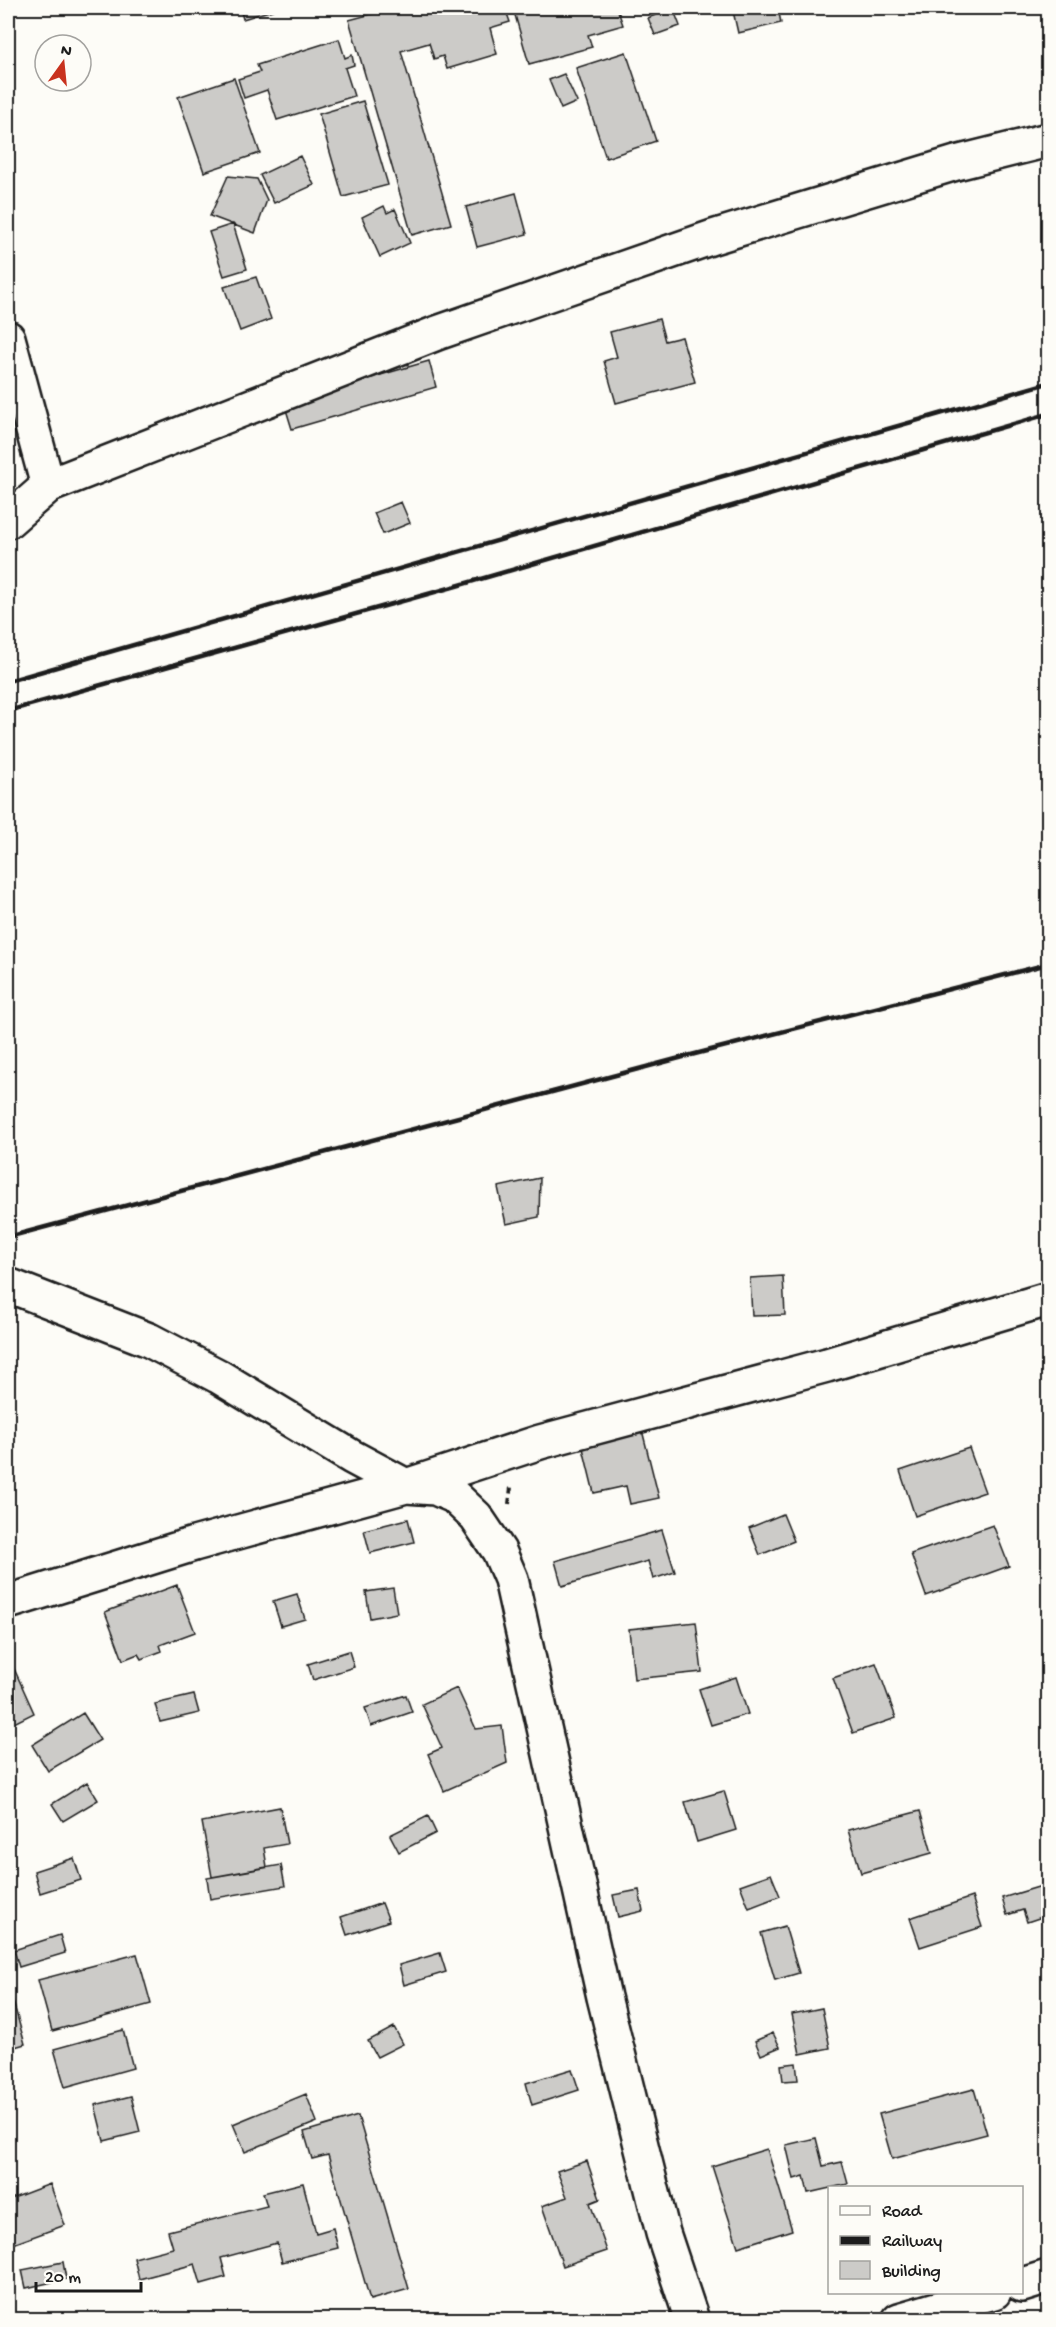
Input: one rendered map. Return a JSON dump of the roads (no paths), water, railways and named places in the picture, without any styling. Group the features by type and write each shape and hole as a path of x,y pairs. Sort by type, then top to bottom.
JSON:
{"street":[{"path":"8,521 48,486 459,325 713,237 956,162 1048,140"},
{"path":"8,338 48,486"},
{"path":"8,1285 149,1340 218,1376 352,1457 406,1486 435,1488 454,1496 476,1517 499,1551 511,1579 604,1997 663,2232 692,2319"},
{"path":"8,1602 194,1545 406,1486 540,1442 828,1365 1048,1299"},
{"path":"1023,2285 1048,2277"},
{"path":"899,2319 987,2294"}],"railway":[{"path":"8,681 1048,383"},
{"path":"8,711 453,587 1048,414"},
{"path":"8,1237 691,1055 1048,964"}]}
